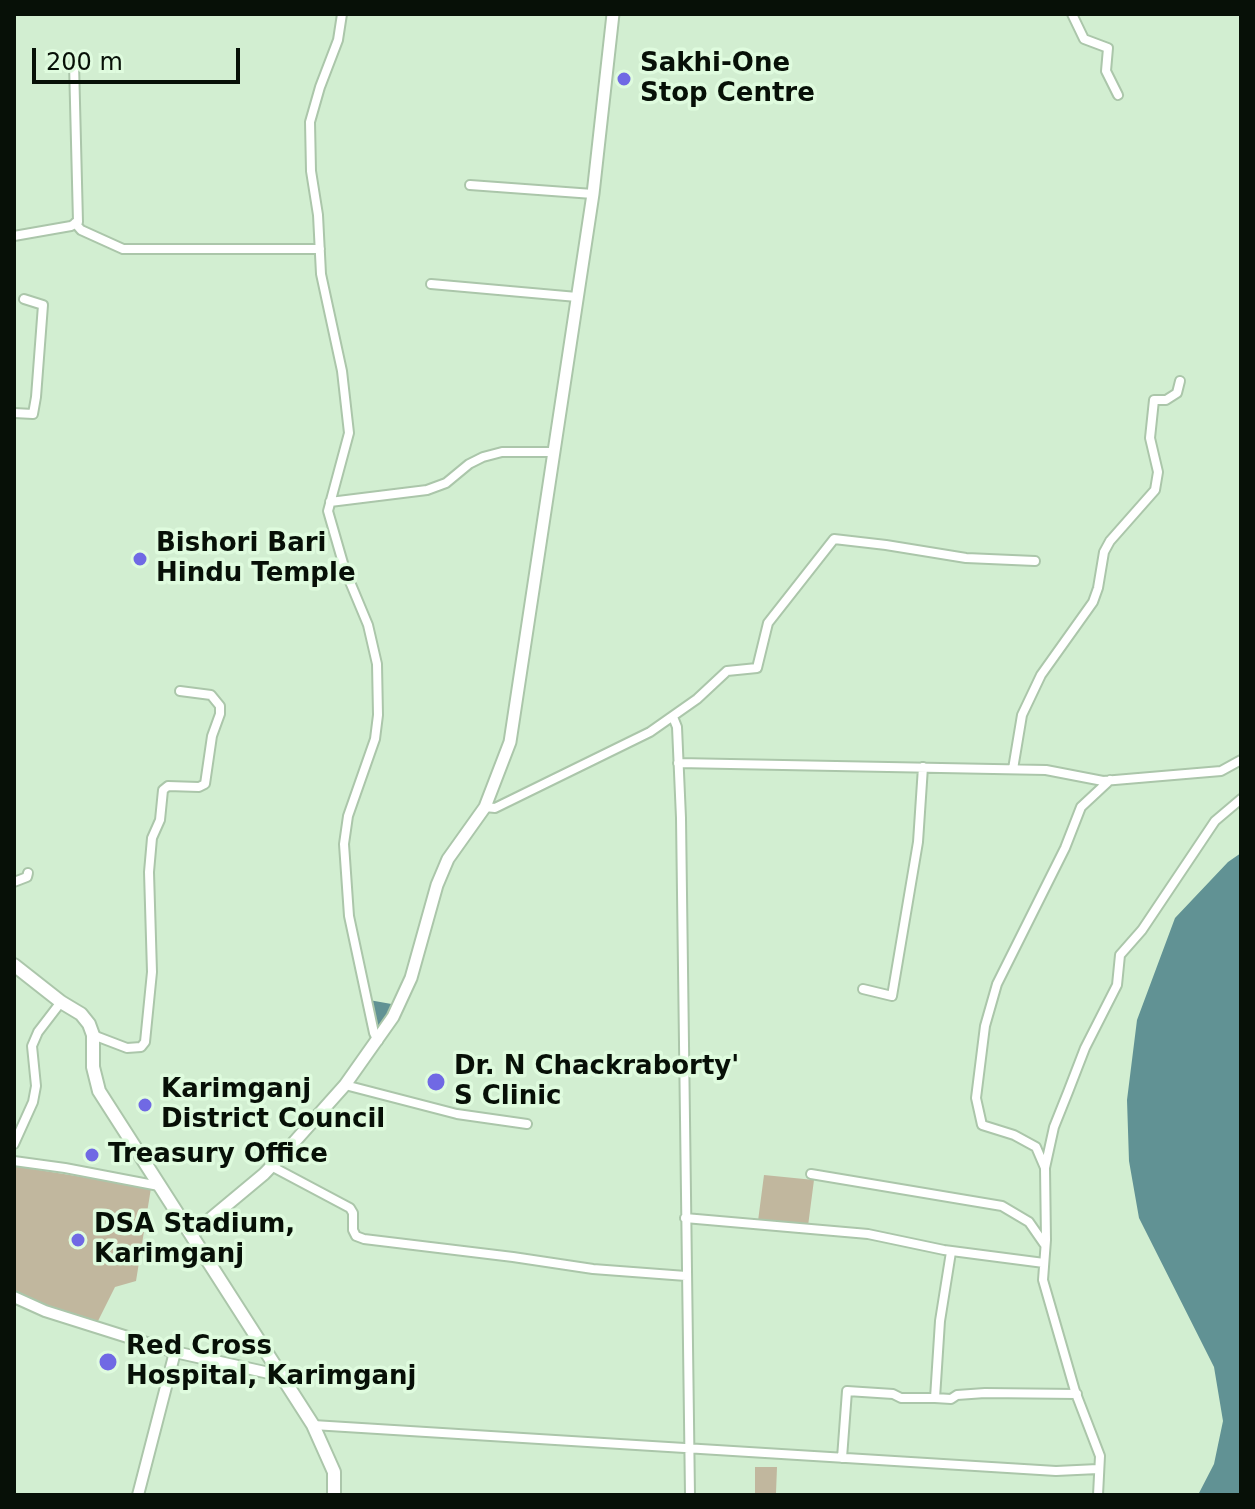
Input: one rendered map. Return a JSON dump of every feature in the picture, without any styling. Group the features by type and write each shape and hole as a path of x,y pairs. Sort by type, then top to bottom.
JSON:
{"highway":[{"path":"14,965 81,1014 93,1035 93,1067 99,1091 313,1425 334,1472 334,1495"}],"main road":[{"path":"192,1234 271,1166 345,1085 378,1041 406,991 437,885 448,859 485,807 510,742 593,194 613,14"}],"street":[{"path":"342,14 338,40 310,122 311,171 318,215 321,274 342,371 349,433 328,511 345,570 368,625 377,664 375,739 348,816 344,844 349,916 378,1041"},
{"path":"1072,14 1084,39 1108,48 1106,71 1118,95"},
{"path":"14,236 78,222 74,63"},
{"path":"470,185 593,194"},
{"path":"75,223 81,230 123,249 320,249"},
{"path":"431,284 577,297"},
{"path":"14,413 33,414 36,397 43,305 24,299"},
{"path":"1013,769 1022,715 1041,675 1093,602 1104,552 1110,541 1155,490 1158,472 1150,438 1154,400 1166,400 1177,393 1180,381"},
{"path":"330,502 427,490 446,483 469,464 502,452 553,452"},
{"path":"485,807 495,808 650,732 673,717 727,671 757,668 768,623 834,539 966,558 1035,561"},
{"path":"93,1035 127,1048 141,1047 145,1042 152,972 149,872 152,838 160,820 163,790 168,786 199,787 205,784 212,736 220,714 220,706 211,695 180,691"},
{"path":"673,717 677,727 678,763 691,1495"},
{"path":"678,763 1046,770 1110,780 1221,771 1241,760"},
{"path":"863,989 892,996 918,842 923,767"},
{"path":"1045,1168 1036,1147 1014,1135 982,1125 976,1098 985,1026 997,984 1065,848 1081,807 1110,780"},
{"path":"1098,1495 1100,1456 1077,1394 1043,1280 1045,1168 1054,1127 1085,1048 1117,985 1120,955 1142,930 1215,821 1241,799"},
{"path":"14,882 27,877 28,873"},
{"path":"14,1144 33,1102 36,1086 32,1046 38,1032 61,1002"},
{"path":"345,1085 457,1114 527,1124"},
{"path":"14,1161 160,1186"},
{"path":"271,1166 350,1208 353,1230 356,1236 364,1239 593,1269 686,1276"},
{"path":"811,1174 1002,1206 1029,1222 1046,1246"},
{"path":"685,1218 868,1234 951,1252 1044,1263"},
{"path":"935,1398 941,1311 951,1252"},
{"path":"14,1297 45,1311 175,1352 269,1373 275,1369"},
{"path":"138,1495 175,1352"},
{"path":"842,1458 847,1391 893,1394 901,1398 951,1399 966,1394 1077,1394"},
{"path":"313,1425 1056,1471 1098,1469"}],"shaded area":[{"name":"DSA Stadium, Karimganj","path":"14,1166 151,1188 136,1281 115,1287 96,1325 20,1296 14,1290"},
{"path":"764,1175 814,1180 808,1226 758,1221"},
{"path":"755,1467 777,1467 776,1493 755,1493"}],"water":[{"path":"1241,853 1241,1495 1198,1495 1214,1464 1223,1421 1214,1367 1139,1218 1129,1161 1127,1100 1137,1020 1175,918 1228,862"},
{"path":"369,1000 397,1005 378,1036"}],"place":[{"name":"Sakhi-One Stop Centre","path":"624,79"},
{"name":"Bishori Bari Hindu Temple","path":"140,559"},
{"name":"Dr. N Chackraborty' S Clinic","path":"436,1082"},
{"name":"Karimganj District Council","path":"145,1105"},
{"name":"Treasury Office","path":"92,1155"},
{"name":"DSA Stadium, Karimganj","path":"78,1240"},
{"name":"Red Cross Hospital, Karimganj","path":"108,1362"}]}
